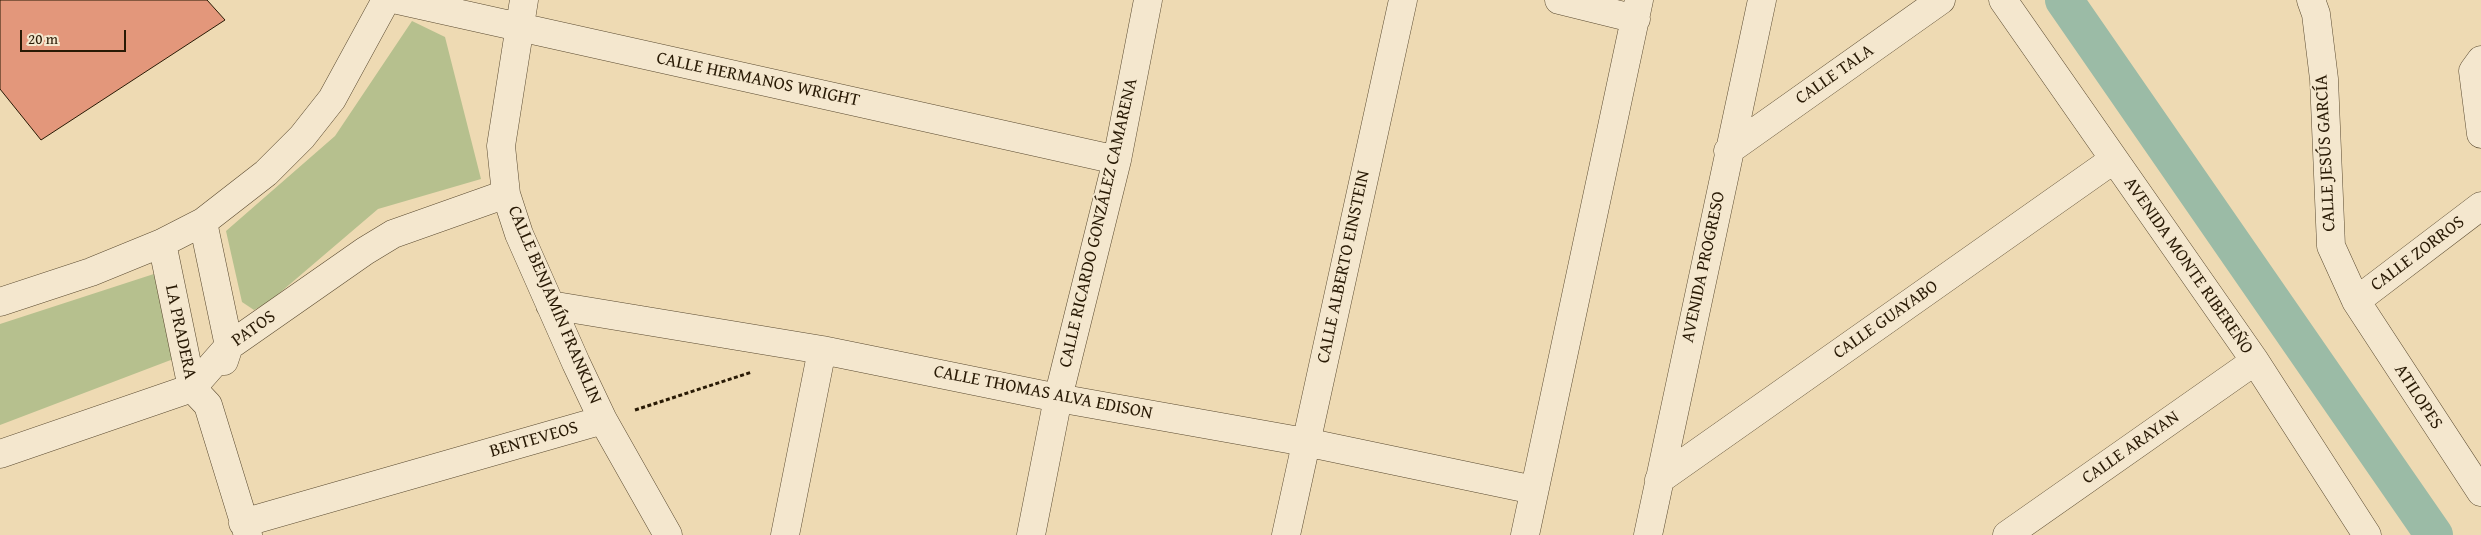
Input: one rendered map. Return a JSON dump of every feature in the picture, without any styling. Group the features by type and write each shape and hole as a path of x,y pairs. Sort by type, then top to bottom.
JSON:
{"street":[{"path":"0,302 91,272 162,243 203,222 266,173 302,137 332,99 386,0"},
{"name":"CALLE HERMANOS WRIGHT","path":"398,0 1117,160"},
{"name":"CALLE BENJAMÍN FRANKLIN","path":"524,0 518,27 501,146 506,194 519,234 603,420 668,535"},
{"name":"CALLE RICARDO GONZÁLEZ CAMARENA","path":"1031,535 1058,398 1117,160 1148,0"},
{"name":"CALLE ALBERTO EINSTEIN","path":"1286,535 1403,0"},
{"path":"1525,535 1638,9 1559,0"},
{"name":"AVENIDA PROGRESO","path":"1648,535 1728,151 1762,0"},
{"name":"CALLE TALA","path":"1728,151 1941,0"},
{"name":"AVENIDA MONTE RIBEREÑO","path":"2003,0 2255,361 2367,535"},
{"name":"CALLE JESÚS GARCÍA","path":"2310,0 2316,14 2324,79 2330,246 2356,301"},
{"path":"2481,60 2473,71 2481,134"},
{"name":"CALLE GUAYABO","path":"1659,480 2114,160"},
{"name":"PATOS","path":"229,346 393,234 506,194"},
{"name":"CALLE ZORROS","path":"2356,301 2481,206"},
{"path":"203,222 229,346"},
{"name":"LA PRADERA","path":"162,243 200,396"},
{"name":"ATILOPES","path":"2356,301 2481,492"},
{"name":"CALLE THOMAS ALVA EDISON","path":"550,305 822,350 1058,398 1305,442 1534,490"},
{"name":"LA PRADERA","path":"200,396 229,346"},
{"path":"785,535 822,350"},
{"name":"CALLE ARAYAN","path":"2007,535 2255,361"},
{"path":"0,454 200,396 245,529"},
{"name":"BENTEVEOS","path":"245,529 603,420"}],"path":[{"path":"603,420 755,371"}],"green space":[{"path":"412,21 445,37 481,179 378,209 269,302 254,310 242,302 226,231 335,136"},
{"path":"160,272 176,358 0,425 0,324"}],"building":[{"path":"0,0 207,0 225,20 41,140 0,89"}],"waterway":[{"path":"2064,0 2434,535"}]}
